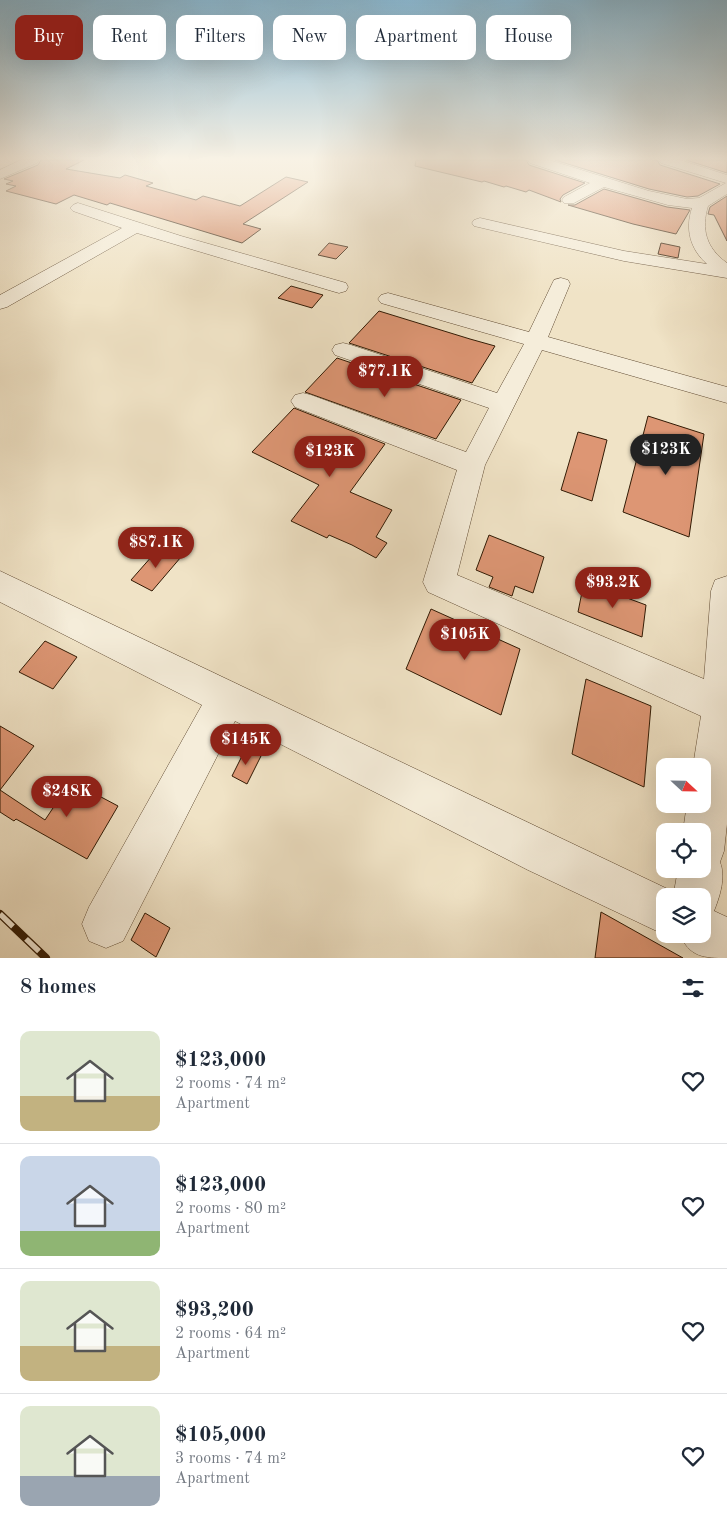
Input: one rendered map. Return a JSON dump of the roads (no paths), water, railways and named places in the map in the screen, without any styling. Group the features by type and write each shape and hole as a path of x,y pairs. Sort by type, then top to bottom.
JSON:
{"street":[{"path":"700,205 696,215 696,230 702,248 712,261 727,272"},
{"path":"78,208 134,228 275,267 339,287"},
{"path":"480,223 624,256 727,272"},
{"path":"0,303 134,228"},
{"path":"561,284 536,341 472,464 439,582 724,707"},
{"path":"388,299 727,395"},
{"path":"343,350 503,404"},
{"path":"303,401 472,464"},
{"path":"0,586 226,699 656,908"},
{"path":"706,823 724,707 727,591"},
{"path":"106,924 226,699"},
{"path":"711,935 727,943"}],"railway":[{"path":"0,914 46,958"}]}
